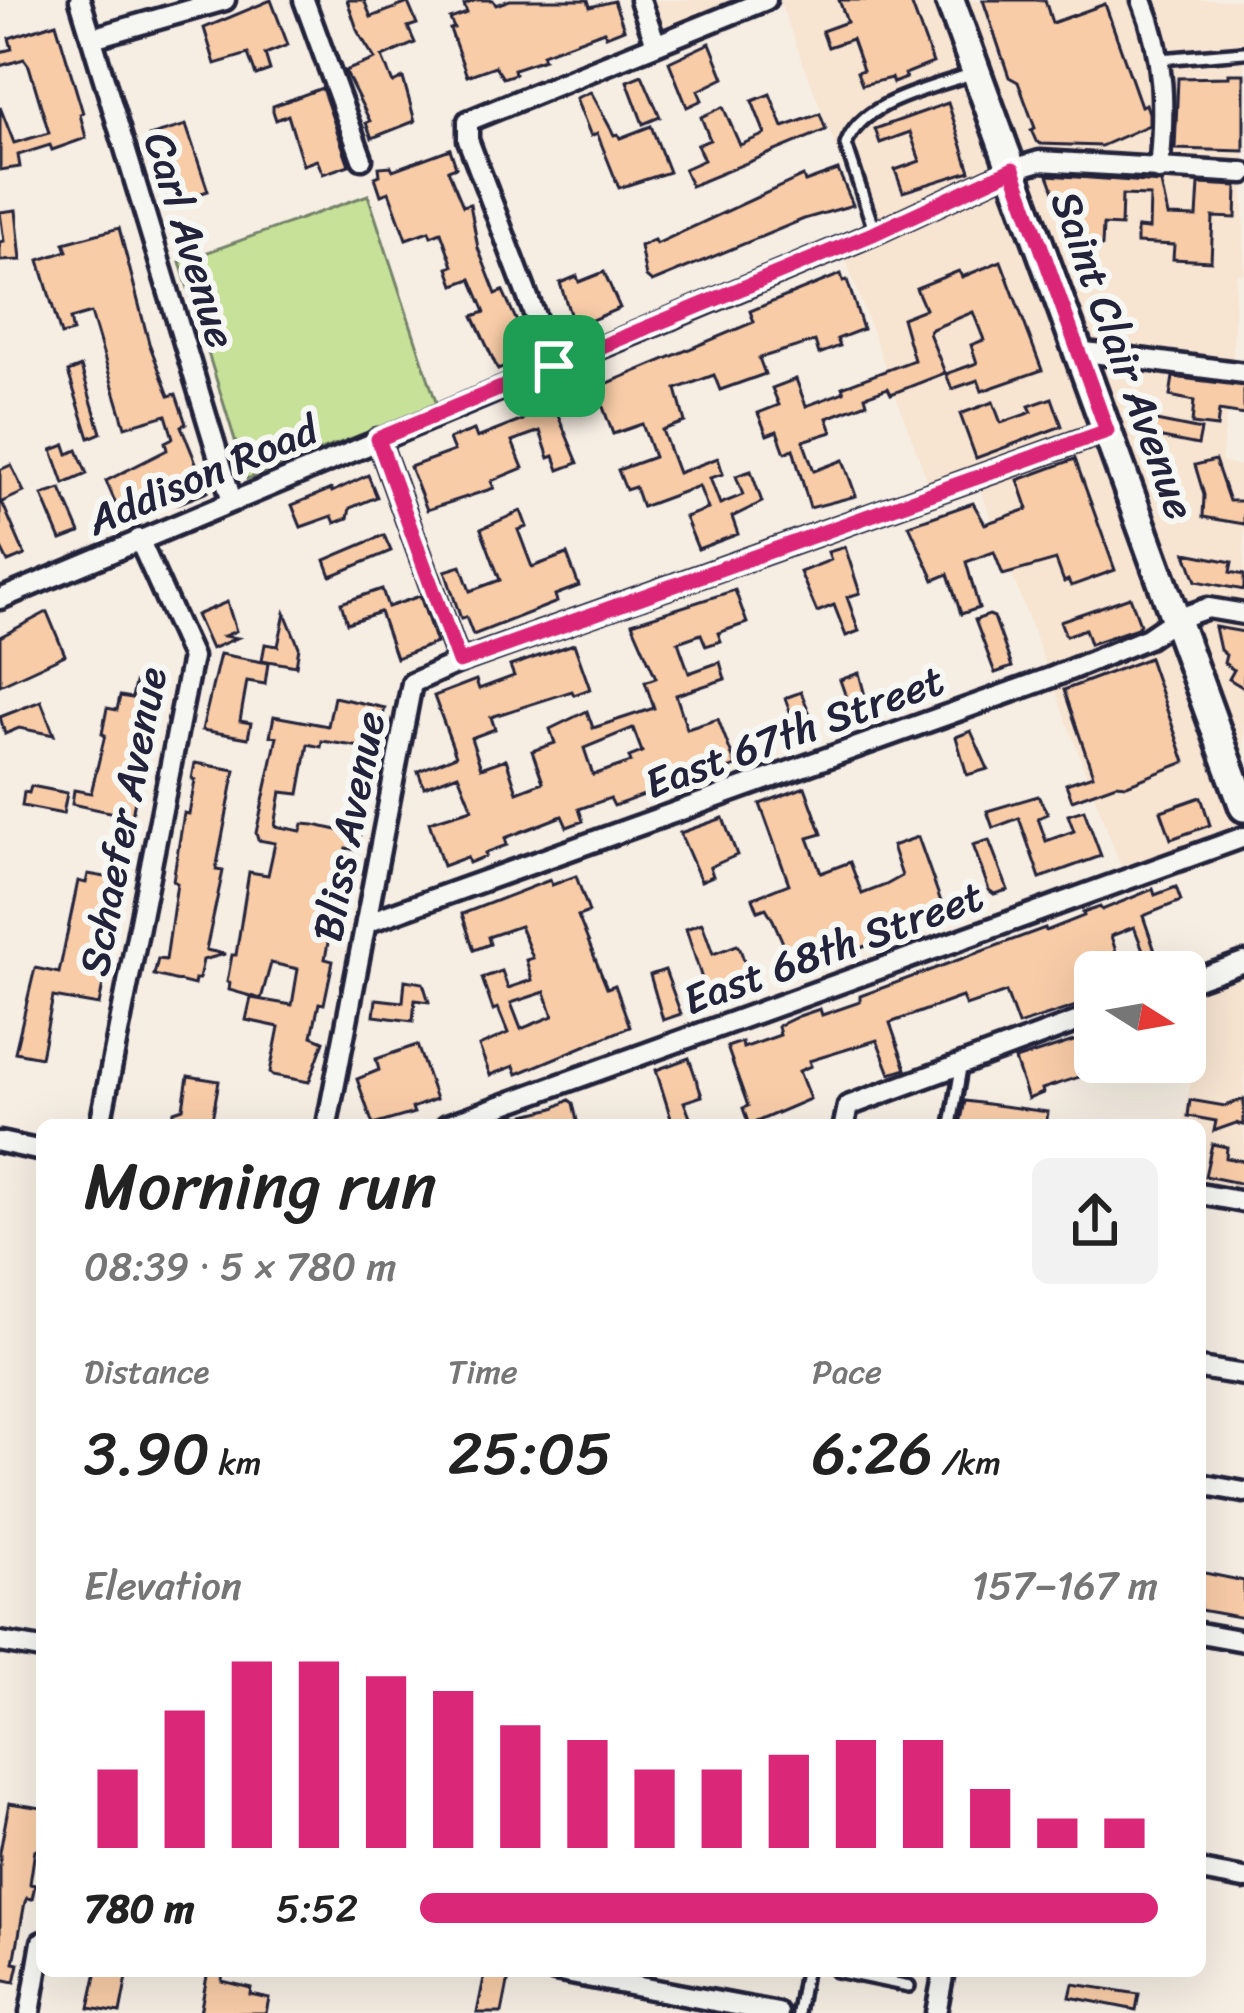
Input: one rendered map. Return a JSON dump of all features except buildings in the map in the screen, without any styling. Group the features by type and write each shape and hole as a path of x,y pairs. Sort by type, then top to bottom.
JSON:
{"main road":[{"name":"Saint Clair Avenue","path":"952,1 1244,807"}],"street":[{"name":"Carl Avenue","path":"80,0 232,501"},
{"path":"92,38 225,0"},
{"path":"304,0 362,159"},
{"path":"640,0 656,44"},
{"path":"554,366 468,140 468,121 766,0"},
{"path":"1142,0 1156,35 1165,103 1159,170"},
{"name":"Addison Road","path":"0,599 875,233 1013,169 1040,161 1244,173"},
{"path":"1078,351 1244,373"},
{"path":"378,439 459,662 1107,431"},
{"name":"Schaefer Avenue","path":"101,1119 192,657 139,539"},
{"name":"East 67th Street","path":"366,923 1050,678 1148,638 1176,619 1208,608 1244,614"},
{"name":"Bliss Avenue","path":"328,1119 412,683 459,662"},
{"name":"East 68th Street","path":"464,1119 1244,837"},
{"path":"1206,976 1244,962"},
{"path":"846,1115 962,1063 1074,1023"},
{"path":"0,1142 36,1150"},
{"path":"1206,1194 1244,1202"},
{"path":"1206,1368 1244,1375"},
{"path":"1206,1485 1244,1492"},
{"path":"1206,1634 1244,1641"},
{"path":"0,1642 36,1648"},
{"path":"1206,1871 1244,1879"},
{"path":"30,2013 36,1977"},
{"path":"587,1977 778,2013"},
{"path":"936,2013 943,1977"}],"lane":[{"path":"1159,59 1244,52"},
{"path":"875,233 846,145 850,134 872,112 976,71"},
{"path":"951,1119 962,1063"},
{"path":"798,2013 805,1977"},
{"path":"865,1977 909,1986"}],"shaded area":[{"path":"640,0 766,0 656,44"},
{"path":"779,0 1244,0 1244,273 1236,274 1232,372 1221,461 1244,467 1244,837 1126,880 976,478 932,493 841,247 869,234"},
{"path":"1244,962 1244,1202 1206,1195 1206,1119 1183,1119 1191,1083 1206,1083 1206,976"}],"green space":[{"path":"368,195 437,405 247,479 180,262"}],"route":[{"path":"1013,169 1107,431 459,662 378,439 554,366 875,233 1013,169"}]}
